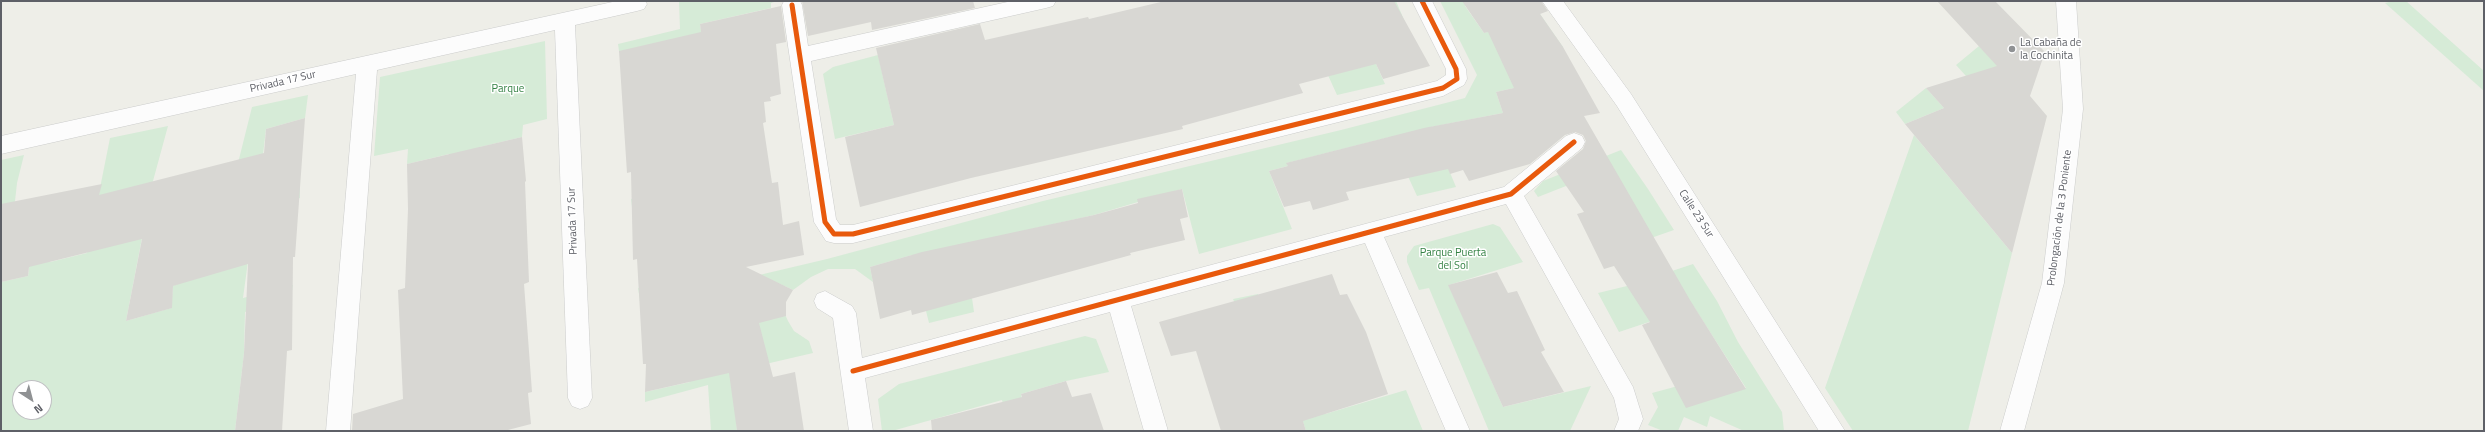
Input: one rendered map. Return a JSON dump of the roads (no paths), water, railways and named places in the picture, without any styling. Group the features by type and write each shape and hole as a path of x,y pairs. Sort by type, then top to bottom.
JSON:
{"street":[{"path":"800,56 1046,1"},
{"path":"792,6 825,222 834,234 853,234 1443,88 1457,79 1456,69 1422,1"},
{"name":"Calle 23 Sur","path":"1552,1 1624,100 1833,431"},
{"name":"Prolongación de la 3 Poniente","path":"2012,431 2053,283 2073,109 2066,1"},
{"name":"Privada 17 Sur","path":"1,145 637,4"},
{"name":"Privada 17 Sur","path":"565,20 580,398"},
{"path":"338,431 367,63"},
{"path":"853,371 1511,194 1574,142"},
{"path":"1511,194 1625,395 1631,419 1626,431"},
{"path":"1371,232 1458,431"},
{"path":"1118,300 1156,431"},
{"path":"825,301 844,313 862,431"}],"place":[{"name":"La Cabaña de la Cochinita","path":"2012,49"}],"park label":[{"name":"Parque","path":"508,89"},
{"name":"Parque Puerta del Sol","path":"1453,259"}]}
